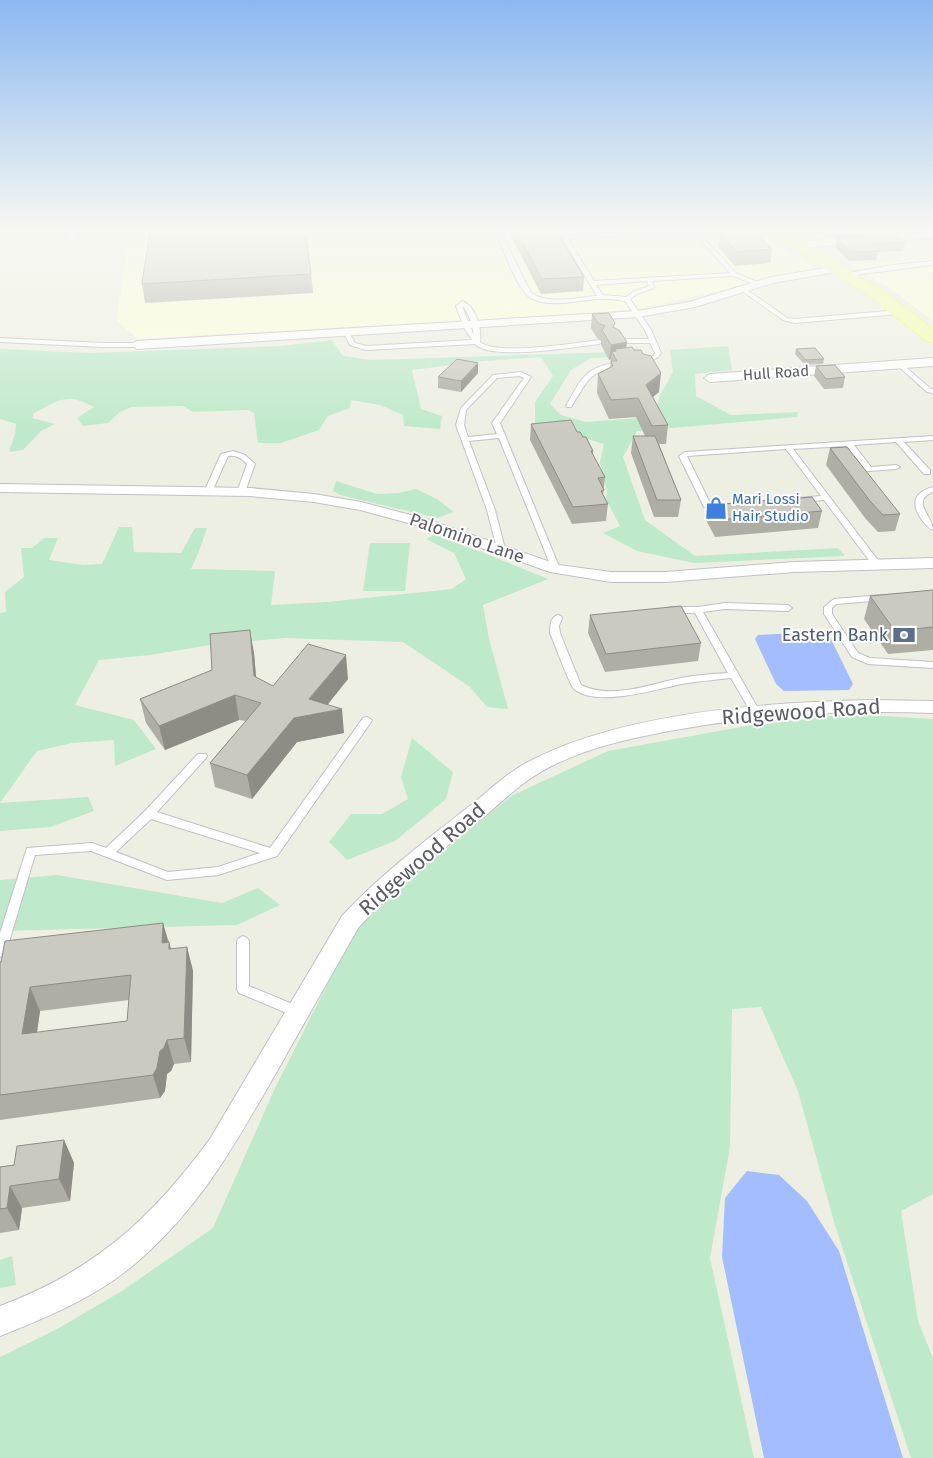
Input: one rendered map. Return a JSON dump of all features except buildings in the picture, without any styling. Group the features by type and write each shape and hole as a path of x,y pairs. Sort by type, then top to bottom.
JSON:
{"main road":[{"path":"879,298 932,336"}],"street":[{"path":"138,345 638,314 691,305 716,298"},
{"name":"Hull Road","path":"710,378 933,362"},
{"name":"Palomino Lane","path":"0,488 241,492 298,496 361,506 421,522 556,568 610,577 648,578 794,567 933,564"},
{"name":"Ridgewood Road","path":"0,1321 53,1299 93,1276 132,1249 165,1218 196,1182 219,1148 350,922 374,895 424,852 490,800 544,762 582,746 622,735 661,726 754,712 861,705 933,707"}],"lane":[{"path":"537,298 550,301 588,298"},
{"path":"569,406 585,378 595,369 603,366 648,360 655,357 658,353 654,341 627,299 615,298"},
{"path":"755,298 785,319 795,321 900,312"},
{"path":"470,324 471,338 486,349 504,350 599,342"},
{"path":"470,324 478,338 477,342"},
{"path":"346,332 352,344 366,348 477,342"},
{"path":"0,340 96,346 138,345"},
{"path":"616,341 654,341"},
{"path":"899,364 929,391 933,391"},
{"path":"501,549 491,510 460,425 463,410 495,376 521,374 528,377 496,423 556,568"},
{"path":"465,439 501,436"},
{"path":"734,505 707,504 683,456 685,454 933,438"},
{"path":"898,440 927,472"},
{"path":"849,443 870,469 896,467"},
{"path":"788,447 877,565"},
{"path":"208,492 225,454 234,452 241,453 251,464 241,492"},
{"path":"933,489 927,490 919,502 919,509 922,516 933,528"},
{"path":"793,500 825,498"},
{"path":"896,597 834,602 828,607 828,614 855,655 868,660 933,665"},
{"path":"662,610 698,610 725,606 788,608"},
{"path":"698,610 754,712"},
{"path":"558,618 554,626 556,633 577,687 584,692 632,691 683,681 733,675"},
{"path":"0,952 31,851 92,848 167,876 218,871 272,853 367,720"},
{"path":"107,853 149,814 202,756"},
{"path":"149,814 272,853"},
{"path":"243,941 243,988 298,1012"}],"shaded area":[{"path":"120,298 688,298 657,305 608,312 138,339 116,320"},
{"path":"903,298 933,298 933,321"},
{"path":"332,340 343,356 372,360 613,352 617,357 591,358 571,370 550,404 561,415 586,422 653,417 660,395 673,372 670,350 728,346 732,370 695,374 696,396 731,415 798,412 797,417 637,431 623,457 645,520 695,556 838,548 845,556 694,563 637,551 603,533 620,526 606,499 607,490 600,462 604,444 578,436 535,430 535,402 553,376 541,357 483,361 412,370 421,409 442,416 440,429 404,426 403,415 380,405 351,400 350,408 328,416 319,430 281,443 258,443 254,413 248,410 193,412 183,406 132,407 120,412 108,423 83,426 77,418 94,407 85,402 70,399 57,401 34,413 32,418 55,424 41,431 23,450 9,452 16,424 0,419 0,349 92,353 281,346"},
{"path":"336,481 377,494 399,493 416,489 437,499 454,512 437,518 340,495 333,491"},
{"path":"119,527 132,527 134,552 181,553 195,528 207,528 191,569 275,571 271,605 327,602 452,589 466,579 454,553 426,539 434,535 548,579 483,605 489,639 508,709 487,707 470,687 403,642 285,638 216,644 150,655 99,660 75,705 134,720 156,749 115,766 114,740 72,743 37,751 0,803 0,613 6,612 5,592 24,577 21,548 32,548 44,538 58,538 49,560 83,565 102,564"},
{"path":"370,543 410,543 405,591 363,591"},
{"path":"850,714 933,719 933,1194 901,1211 918,1321 933,1358 933,1458 911,1458 834,1222 798,1091 761,1007 732,1009 730,1147 710,1258 754,1458 0,1458 0,1357 57,1329 122,1291 213,1228 275,1088 354,932 421,869 513,795 608,751 752,725"},
{"path":"412,738 453,772 446,799 395,841 347,860 329,842 351,814 382,814 408,799 401,777"},
{"path":"88,797 94,811 50,827 0,831 0,803"},
{"path":"57,875 222,903 258,888 280,905 237,925 0,931 0,880"},
{"path":"12,1256 16,1285 0,1288 0,1260"}],"water":[{"path":"821,632 829,635 853,684 849,690 784,691 776,684 755,639 758,635"},
{"path":"747,1171 779,1175 807,1201 839,1251 903,1458 764,1458 722,1257 725,1198"}],"place":[{"name":"Mari Lossi Hair Studio","path":"716,508"},
{"name":"Eastern Bank","path":"904,635"}]}
